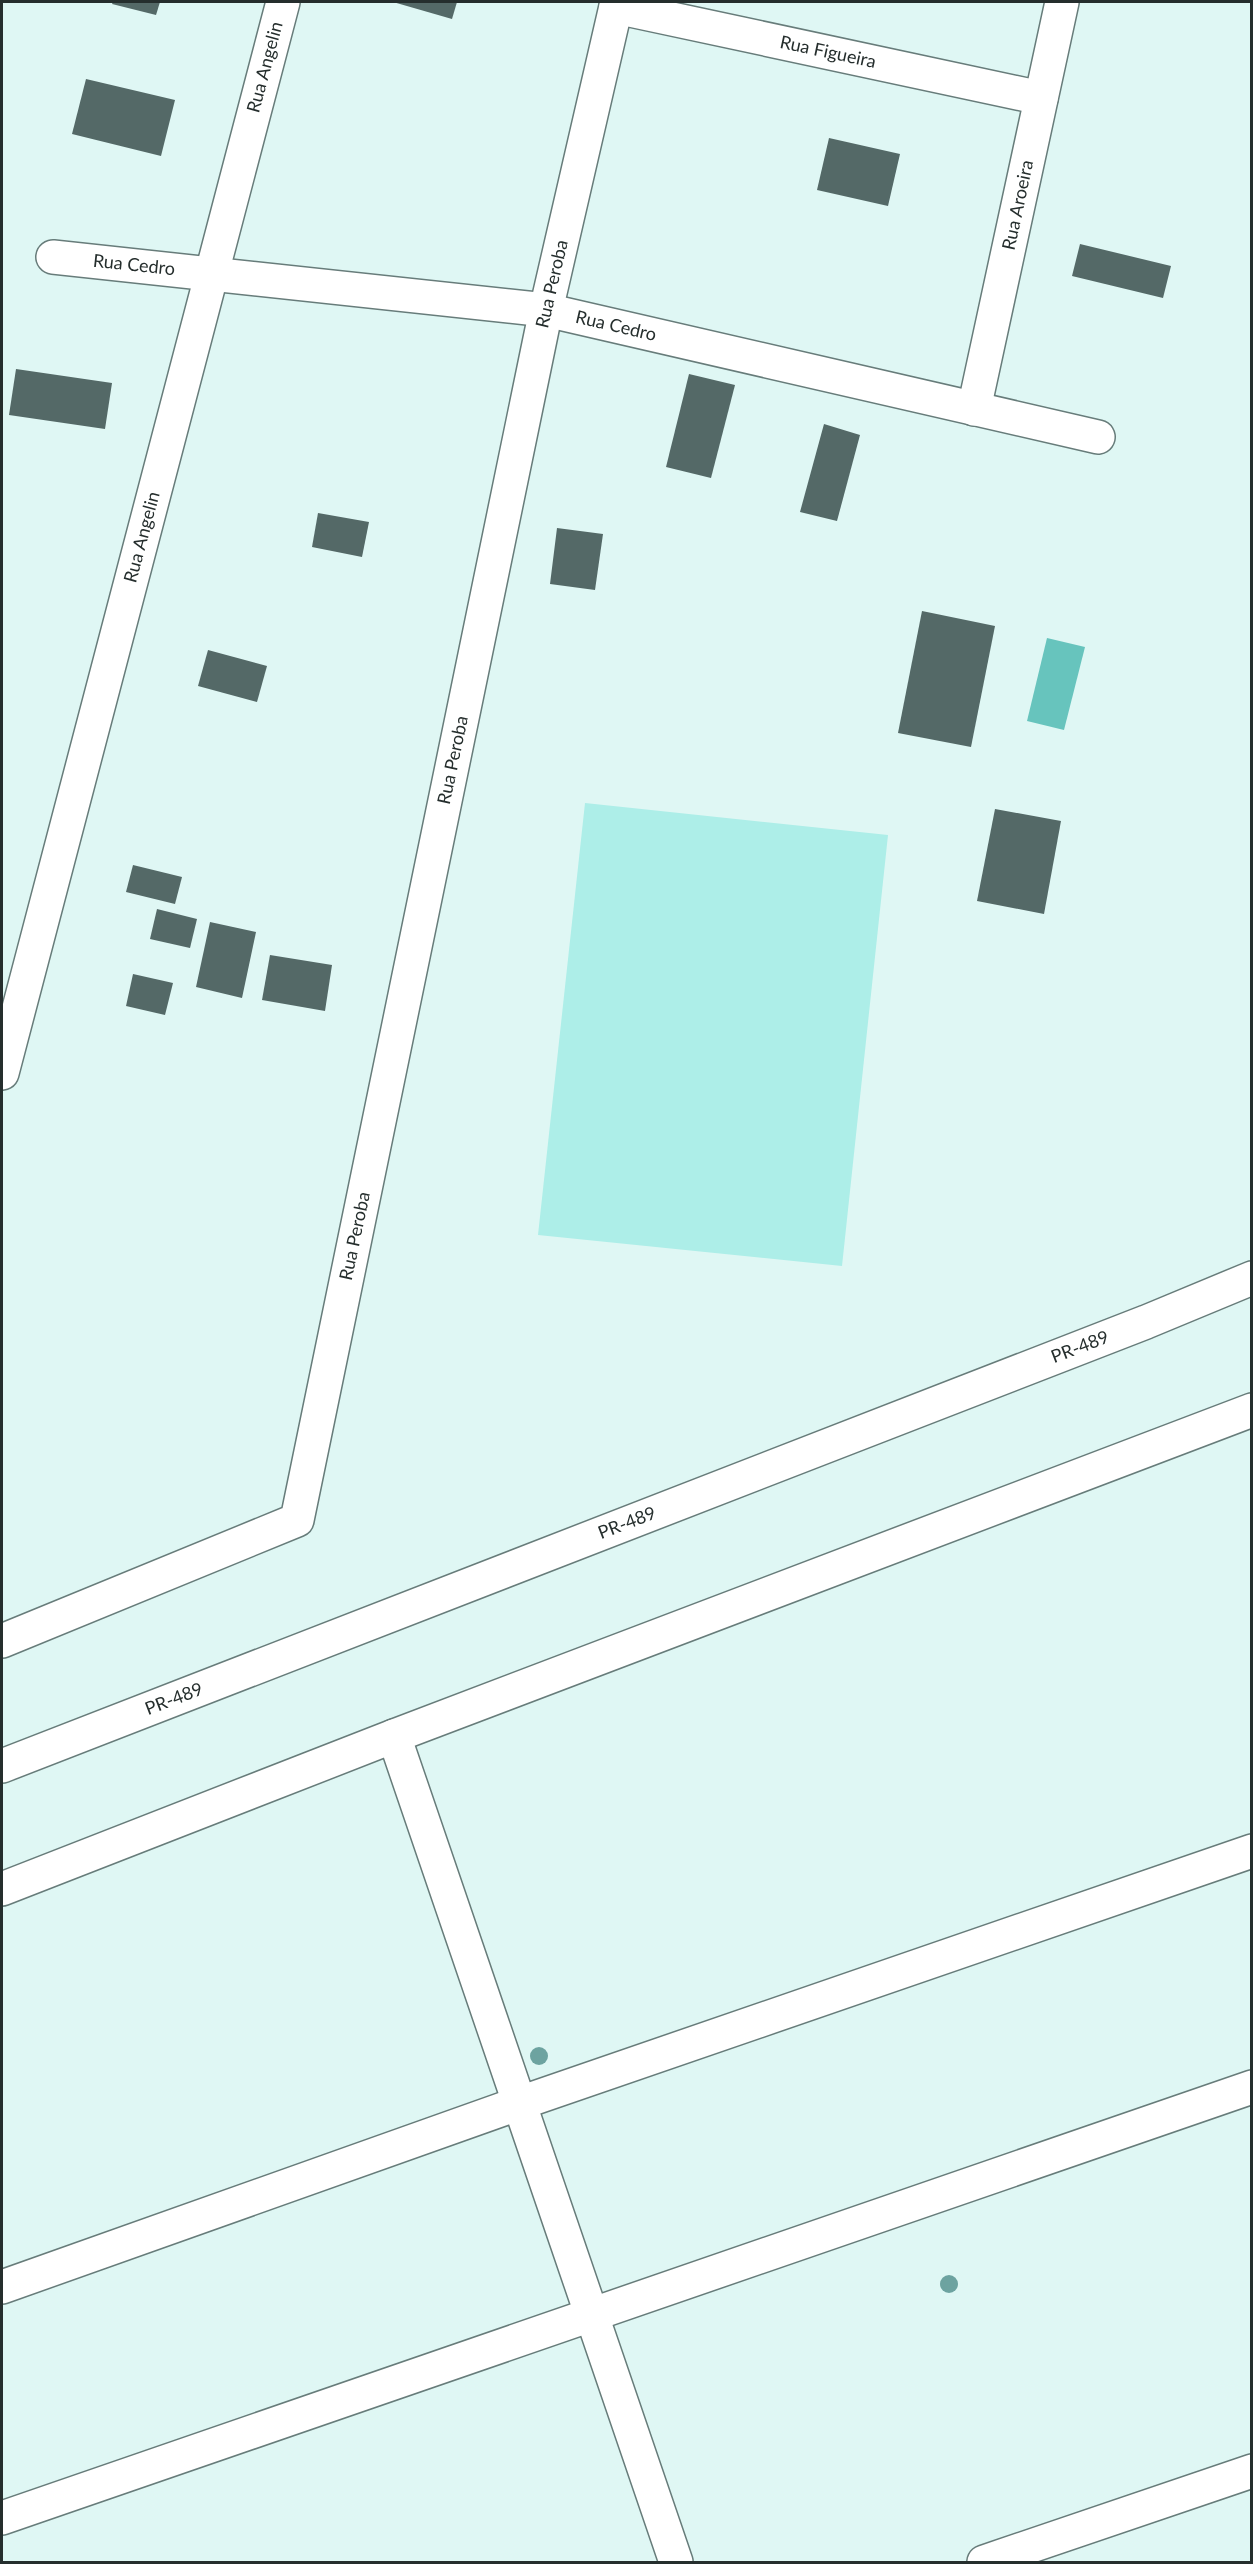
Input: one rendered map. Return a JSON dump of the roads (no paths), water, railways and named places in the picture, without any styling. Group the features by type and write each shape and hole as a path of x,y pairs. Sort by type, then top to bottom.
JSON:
{"street":[{"name":"Rua Angelin","path":"2,1074 283,2"},
{"name":"Rua Aroeira","path":"974,409 1062,2"},
{"name":"Rua Figueira","path":"616,4 1041,98"},
{"name":"Rua Peroba","path":"2,1641 297,1520 546,310 616,4"},
{"name":"Rua Cedro","path":"53,257 546,310 1098,437"},
{"name":"PR-489","path":"2,1766 1135,1326 1251,1278"},
{"path":"2,1889 394,1736 1251,1410"},
{"path":"394,1736 676,2562"},
{"path":"2,2287 520,2103 1251,1851"},
{"path":"2,2518 1251,2088"},
{"path":"984,2562 1251,2471"}]}
